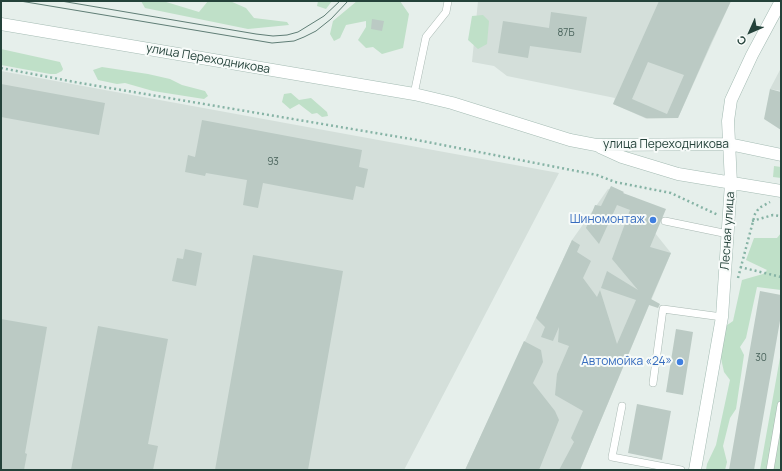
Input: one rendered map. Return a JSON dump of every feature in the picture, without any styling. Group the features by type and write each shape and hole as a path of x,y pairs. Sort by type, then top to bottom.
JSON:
{"main road":[{"name":"Лесная улица","path":"695,470 722,317 731,183 728,121 731,100 752,55 781,1"},
{"name":"улица Переходникова","path":"1,24 414,94 452,102 570,140 596,145 729,144 781,155"},
{"name":"улица Переходникова","path":"596,145 622,157 678,174 781,191"}],"lane":[{"path":"414,94 426,37 446,12 448,1"},
{"path":"665,221 728,234"},
{"path":"653,383 663,309 722,317"},
{"path":"770,470 781,405"},
{"path":"622,406 612,457 681,470"}],"path":[{"path":"1,68 417,140 568,169 597,175 615,182 671,193 720,216"},
{"path":"752,221 773,215 781,216"},
{"path":"740,267 781,278"}],"shaded area":[{"path":"478,1 731,1 678,118 647,119 613,104 615,98 507,76 494,66 472,62"},
{"path":"781,68 781,91 770,89"},
{"path":"1,71 559,173 404,470 1,470"},
{"path":"608,189 636,198 655,233 671,253 580,470 465,470 572,240"}],"green space":[{"path":"141,1 163,1 199,12 208,1 230,1 246,8 254,18 287,22 289,25 248,29 145,8"},
{"path":"318,1 332,1 326,9 317,6"},
{"path":"357,1 400,1 409,14 403,48 382,54 373,47 366,48 358,40 366,27 366,21 346,25 340,38 334,41 330,34 333,21"},
{"path":"483,15 489,21 487,44 478,49 468,40 472,16"},
{"path":"1,49 60,62 63,69 56,74 50,74 1,65"},
{"path":"102,67 170,79 182,85 205,91 208,96 204,99 153,91 125,83 117,84 98,80 93,70"},
{"path":"291,93 299,100 311,98 327,112 328,116 322,117 317,113 312,114 299,104 290,109 282,102 284,94"},
{"path":"774,166 781,167 781,178 773,177"},
{"path":"781,233 781,290 757,287 746,338 740,347 744,355 736,409 730,418 723,446 727,462 725,470 706,470 707,464 716,445 730,380 724,372 718,345 723,328 733,321 742,280 763,274 767,270 746,260 754,238 777,238"},
{"path":"781,352 781,470 760,470"}],"building":[{"path":"659,1 731,1 678,118 646,118 613,104","holes":["648,62 684,75 667,114 632,99"]},
{"path":"551,12 587,17 581,53 530,46 528,58 498,53 503,21 549,28"},
{"path":"372,19 384,21 382,31 371,29"},
{"path":"1,84 105,103 99,135 1,117"},
{"path":"770,89 781,92 781,130 764,119"},
{"path":"202,120 362,150 359,167 368,169 364,188 356,186 353,200 263,183 258,208 243,205 247,180 206,173 205,176 185,172 188,155 195,157"},
{"path":"611,186 624,192 623,193 666,209 650,247 671,253 651,299 660,304 658,308 649,305 580,470 559,470 574,442 571,438 583,411 555,395 557,374 569,346 558,342 559,327 553,341 541,337 545,327 536,318 572,240 580,245 577,252 591,261 583,278 597,297 600,290 617,344 636,300 601,288 607,271 638,290 612,259 630,210 617,205 599,244 586,228 595,205 601,206"},
{"path":"185,249 202,253 196,286 172,281 177,258 183,259"},
{"path":"253,255 343,271 308,470 215,470"},
{"path":"760,291 781,295 781,315 754,470 729,470"},
{"path":"1,319 47,327 25,453 27,454 24,470 1,470"},
{"path":"98,326 168,339 148,444 158,446 153,470 71,470"},
{"name":"Автомойка «24»","path":"676,329 693,332 683,395 666,392"},
{"path":"524,341 541,350 543,362 533,383 555,411 559,420 539,470 465,470"},
{"path":"637,404 671,411 662,460 628,453"}],"tram line":[{"path":"20,1 272,43 294,41 316,31 331,19 348,1"},
{"path":"61,1 273,36 287,35 298,32 324,16 340,1"}],"place":[{"name":"Шиномонтаж","path":"653,220"},
{"name":"Автомойка «24»","path":"680,362"}]}
